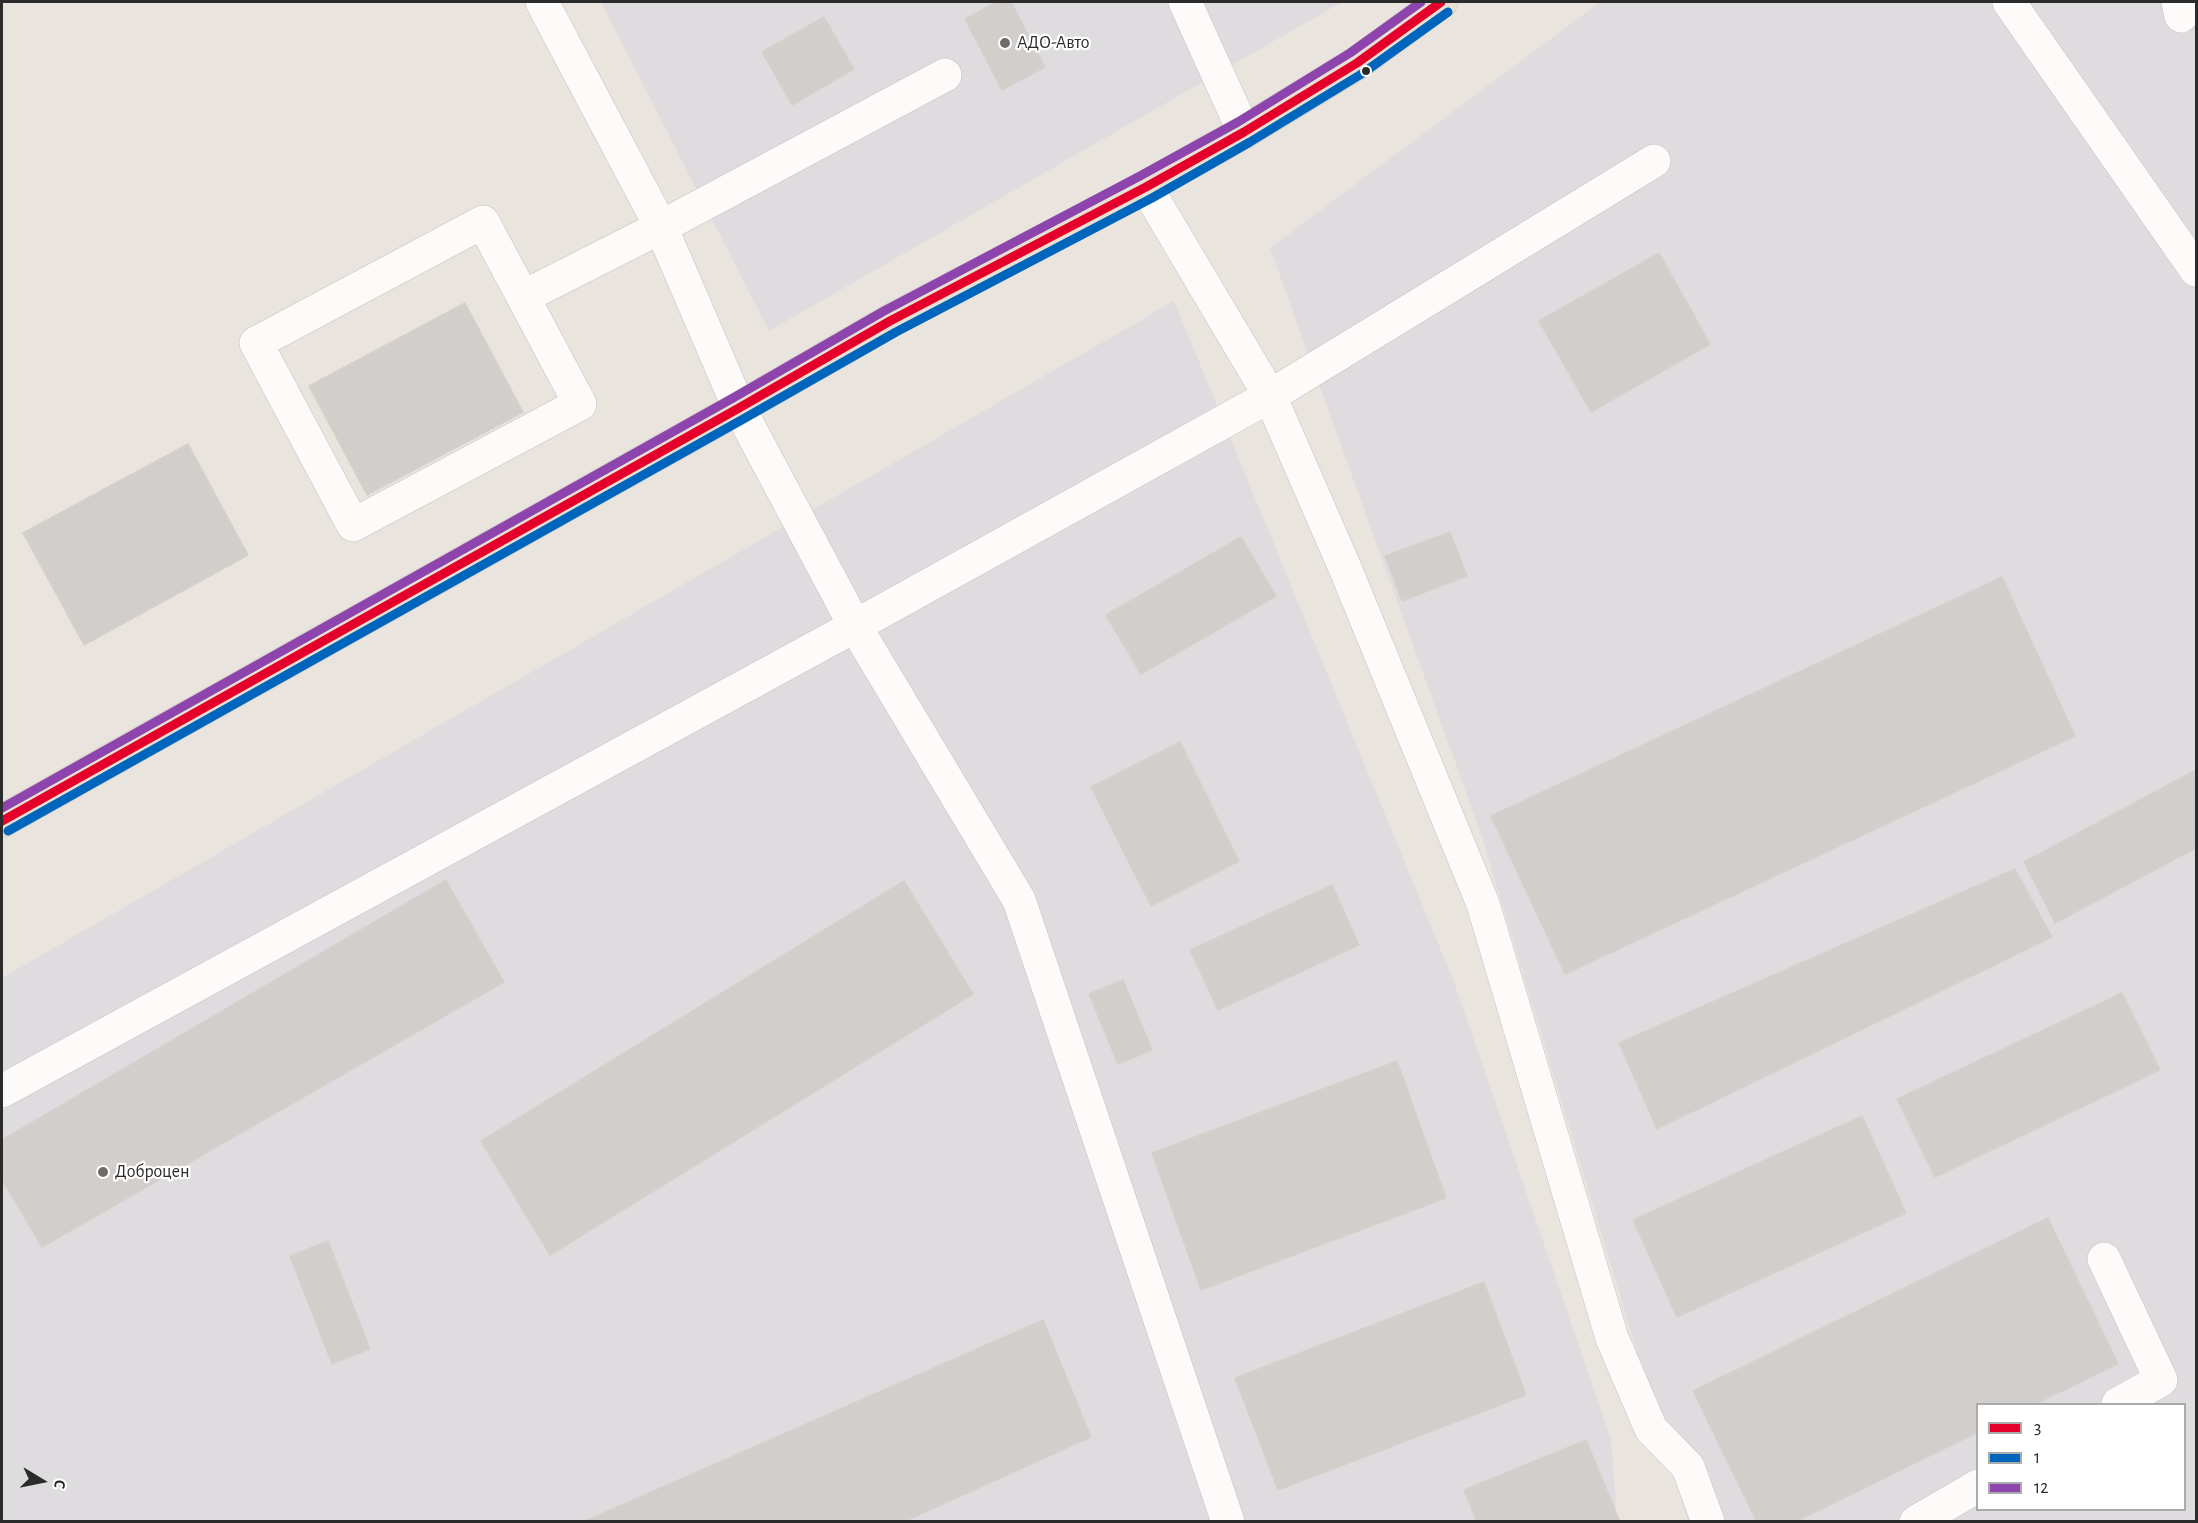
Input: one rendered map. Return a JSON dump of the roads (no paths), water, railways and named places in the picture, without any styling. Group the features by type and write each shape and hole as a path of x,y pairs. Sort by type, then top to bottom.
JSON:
{"main road":[{"path":"2,821 890,321 1146,187 1244,132 1357,63 1441,2"}],"lane":[{"path":"542,2 662,227 739,408 855,626 1019,900 1228,1521"},
{"path":"1185,2 1244,132"},
{"path":"2009,2 2196,270"},
{"path":"2178,2 2181,16 2196,2"},
{"path":"522,297 662,227 945,75"},
{"path":"2,1091 855,626 1270,396 1654,161"},
{"path":"1146,187 1270,396 1345,568 1483,904 1612,1338 1651,1429 1688,1467 1708,1521"},
{"path":"483,222 522,297 580,404 353,525 256,343 483,222"},
{"path":"2104,1259 2161,1380 2120,1403"},
{"path":"1916,1521 1976,1487"}],"place":[{"name":"АДО-Авто","path":"1005,43"},
{"name":"Доброцен","path":"103,1172"}]}
